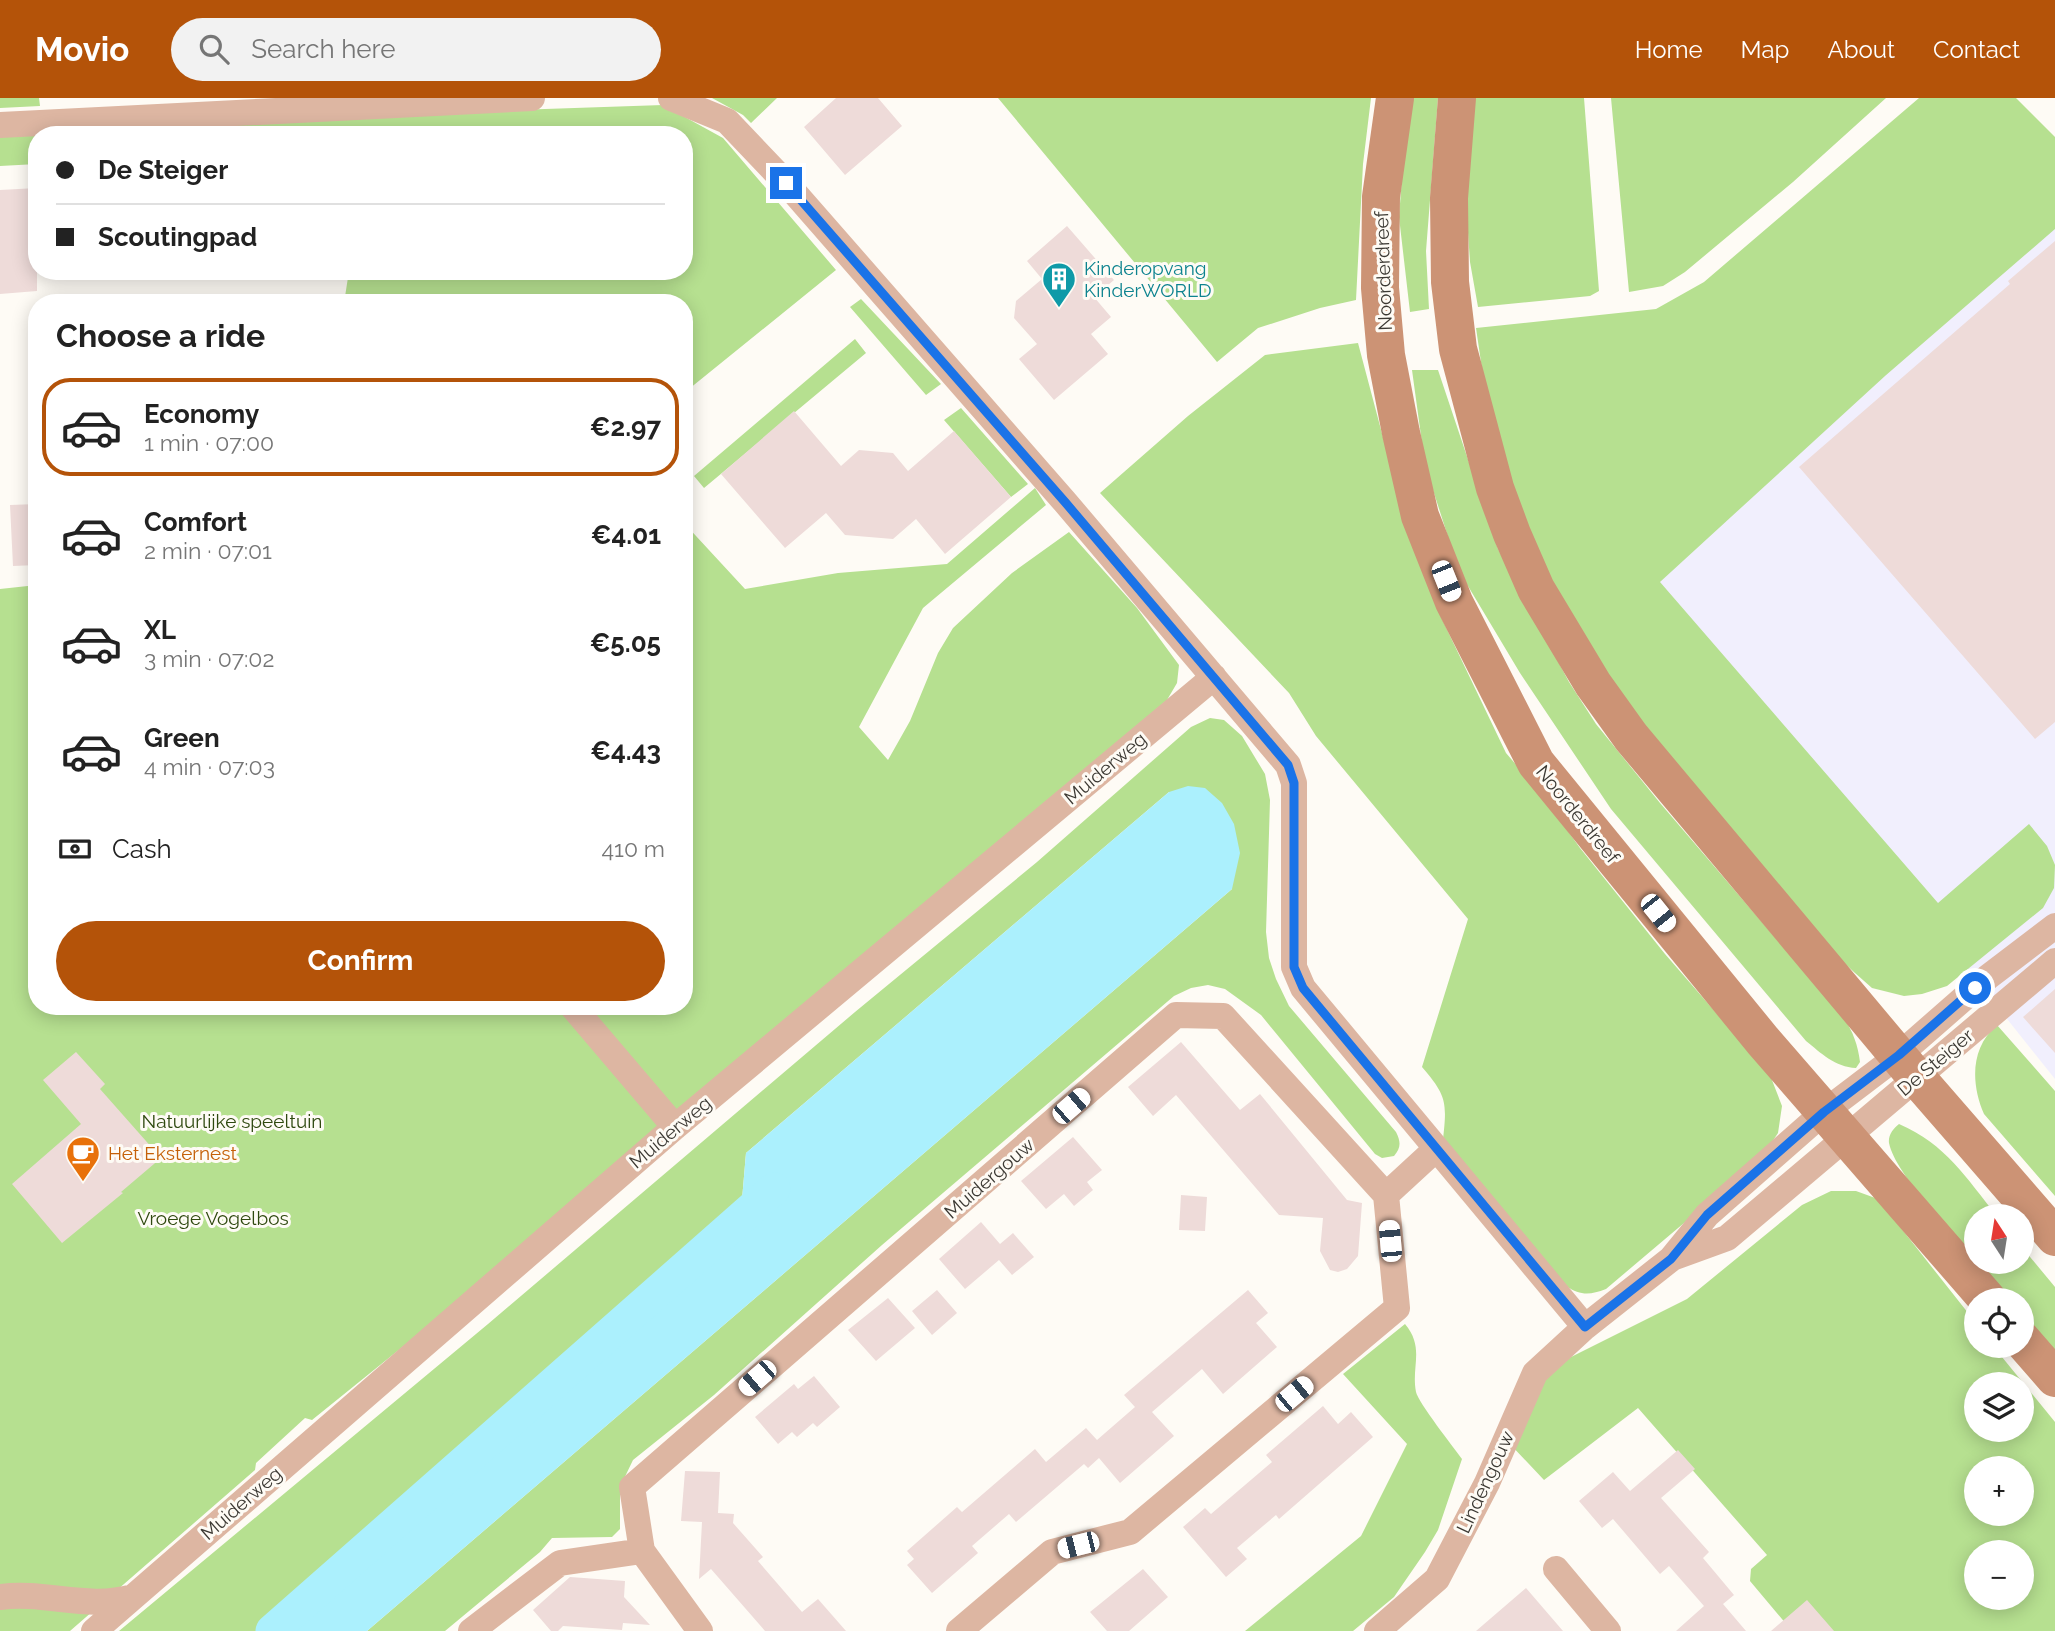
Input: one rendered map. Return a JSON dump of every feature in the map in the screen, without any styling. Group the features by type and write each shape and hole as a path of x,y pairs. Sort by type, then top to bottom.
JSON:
{"main road":[{"name":"Noorderdreef","path":"1395,98 1381,197 1380,288 1386,355 1420,516 1454,602 1536,763 1836,1125 1977,1288"},
{"path":"1457,98 1449,198 1451,282 1458,349 1495,488 1536,589 1593,684 1631,737 1907,1066 2055,1237"},
{"path":"2034,1354 2055,1378"}],"street":[{"path":"0,125 532,98"},
{"path":"671,98 727,121 786,183 1065,502 1288,765 1294,783 1294,967 1303,988 1585,1327"},
{"name":"Muiderweg","path":"94,1631 675,1127 1214,677"},
{"name":"De Steiger","path":"1907,1066 1988,977 2055,926"},
{"name":"De Steiger","path":"1836,1125 1907,1066 2055,961"},
{"path":"580,1015 675,1127"},
{"name":"Muidergouw","path":"700,1631 642,1551 632,1487 1176,1015 1223,1016 1386,1195"},
{"name":"Lindengouw","path":"1377,1631 1437,1579 1487,1483 1535,1373 1585,1327 1671,1259 1707,1215 1836,1125 1907,1066"},
{"name":"Lindengouw","path":"1671,1259 1727,1238 1836,1125"},
{"path":"959,1631 1052,1552 1130,1532 1396,1308 1386,1195 1436,1149"},
{"path":"471,1631 561,1563 642,1551"},
{"path":"1556,1569 1608,1631"},
{"path":"0,1597 23,1596 93,1603 115,1602 134,1596"}],"shaded area":[{"path":"2055,145 2055,1079 1610,521"}],"green space":[{"path":"0,98 39,98 40,106 0,108"},
{"path":"712,98 777,98 751,123 743,115"},
{"path":"998,98 1371,98 1363,164 1356,300 1320,308 1258,328 1217,362"},
{"path":"1408,98 1438,98 1426,251 1429,309 1410,312 1399,217"},
{"path":"1473,98 1584,98 1599,291 1590,296 1478,307 1470,262 1464,174"},
{"path":"1611,98 1886,98 1793,182 1685,272 1663,286 1629,292"},
{"path":"1919,98 2016,98 2055,137 2055,229 1885,376 1660,582 1938,903 2029,824 2047,846 2055,865 2054,888 2043,908 1947,986 1922,994 1904,996 1872,988 1826,946 1624,704 1558,595 1529,535 1488,410 1476,328 1656,309 1704,282"},
{"path":"663,105 723,138 836,270 693,386 693,294 345,294 348,280 693,280 693,126 168,126"},
{"path":"28,133 28,164 0,166 0,134"},
{"path":"861,299 941,384 926,395 850,307"},
{"path":"855,339 866,353 704,488 694,476"},
{"path":"1358,343 1384,441 1440,615 1506,753 1542,795 1580,848 1665,954 1770,1075 1782,1106 1778,1133 1762,1157 1606,1289 1595,1292 1581,1293 1566,1286 1443,1140 1445,1108 1441,1093 1422,1067 1468,919 1316,736 1289,693 1100,493 1188,416 1265,355"},
{"path":"1412,370 1438,370 1498,549 1569,682 1596,724 1660,803 1844,1018 1858,1050 1860,1062 1856,1068 1835,1062 1806,1041 1611,809 1520,673 1459,571 1425,465"},
{"path":"961,408 1028,484 1011,497 944,420"},
{"name":"Vroege Vogelbos","path":"1035,488 1046,505 923,608 859,727 888,760 910,721 938,653 953,628 1012,573 1069,532 1137,608 1179,665 1177,683 1167,700 442,1315 312,1420 305,1418 256,1463 255,1470 70,1631 0,1631 0,589 28,586 28,1015 693,1015 693,533 745,589 838,573 947,564"},
{"path":"1210,718 1224,720 1242,736 1265,774 1270,800 1266,932 1269,958 1276,979 1289,1006 1396,1132 1400,1145 1394,1156 1382,1158 1375,1154 1261,1015 1225,989 1208,985 1191,988 1174,996 882,1245 714,1395 633,1460 620,1487 620,1529 612,1537 552,1538 540,1552 445,1631 367,1631 1232,889 1169,792 746,1153 740,1223 660,1299 273,1631 119,1631 1037,862 1191,727"},
{"path":"1997,1025 2055,1091 2055,1196 1984,1114 1980,1103 1975,1079 1978,1055 1988,1034"},
{"path":"1899,1124 1930,1141 1965,1175 1988,1204 1964,1204 1964,1246 1902,1171 1889,1143 1893,1130"},
{"path":"1831,1191 1856,1191 1878,1199 1964,1308 1964,1358 2003,1358 2014,1372 1964,1372 1964,1442 2034,1442 2034,1396 2055,1422 2055,1631 1792,1631 1750,1581 1751,1569 1767,1555 1638,1408 1544,1480 1509,1443 1534,1389 1567,1359 1687,1299 1802,1205"},
{"path":"2034,1262 2055,1287 2055,1351 2034,1327 2034,1288 2001,1288 1988,1274 2034,1274"},
{"path":"1405,1324 1416,1349 1415,1383 1418,1397 1462,1459 1438,1530 1394,1597 1353,1631 1245,1631 1361,1536 1407,1444 1343,1374"}],"water":[{"path":"1188,786 1205,788 1222,803 1234,824 1240,853 1232,889 367,1631 273,1631 660,1299 740,1223 746,1153 1169,792"}],"building":[{"path":"836,98 878,98 902,126 845,175 804,127"},
{"path":"28,188 28,280 37,280 37,291 0,294 0,190"},
{"name":"Kinderopvang KinderWORLD","path":"1067,226 1114,280 1094,297 1111,317 1091,334 1108,354 1054,400 1019,359 1037,344 1014,318 1016,301 1042,279 1027,261"},
{"path":"2055,241 2055,722 2035,739 1799,467 2010,284 2008,281"},
{"path":"794,411 841,466 859,450 893,453 908,471 954,431 1011,497 945,554 916,519 893,539 845,535 826,513 785,548 721,474"},
{"path":"28,504 28,565 13,566 10,505"},
{"path":"2055,989 2055,1053 2023,1017"},
{"path":"1181,1042 1240,1110 1260,1094 1347,1200 1362,1203 1358,1256 1347,1269 1338,1272 1330,1270 1320,1251 1323,1218 1279,1215 1176,1095 1153,1116 1128,1087"},
{"path":"76,1052 105,1084 100,1089 161,1158 62,1243 12,1184 81,1124 43,1080"},
{"path":"1073,1137 1102,1170 1087,1182 1093,1190 1074,1206 1064,1194 1046,1209 1021,1181"},
{"path":"1181,1195 1207,1197 1205,1231 1179,1230"},
{"path":"981,1222 1000,1244 1013,1233 1034,1257 1012,1275 999,1260 965,1289 939,1259"},
{"path":"937,1290 957,1313 932,1335 912,1311"},
{"path":"1248,1290 1268,1313 1256,1323 1277,1347 1223,1394 1202,1369 1152,1412 1174,1436 1120,1483 1099,1458 1088,1468 1084,1464 1016,1522 1009,1514 972,1546 978,1553 932,1593 907,1565 914,1559 907,1551 957,1507 962,1512 1035,1449 1046,1462 1086,1428 1097,1440 1135,1407 1124,1395"},
{"path":"888,1298 915,1328 876,1361 848,1330"},
{"path":"814,1376 840,1407 817,1427 813,1423 797,1437 792,1432 778,1444 755,1417 794,1384 798,1389"},
{"path":"1323,1406 1338,1424 1351,1412 1373,1437 1279,1519 1276,1515 1237,1548 1247,1559 1226,1577 1183,1527 1205,1508 1211,1514 1272,1462 1266,1455"},
{"path":"1678,1450 1695,1469 1661,1498 1709,1552 1703,1558 1734,1595 1723,1604 1746,1631 1676,1631 1704,1606 1669,1566 1660,1574 1613,1519 1602,1528 1579,1501 1613,1472 1630,1491"},
{"path":"685,1471 720,1472 718,1513 734,1514 733,1523 763,1557 758,1561 802,1612 818,1599 846,1631 765,1631 711,1569 699,1579 702,1522 681,1521"},
{"path":"1143,1569 1168,1597 1129,1631 1107,1631 1090,1612"},
{"path":"570,1577 625,1581 624,1597 650,1625 623,1623 622,1630 563,1626 558,1631 551,1631 533,1610"},
{"path":"1526,1588 1563,1631 1476,1631"},
{"path":"1807,1600 1834,1631 1771,1631"}],"waterway":[{"path":"272,1631 774,1189"}],"place":[{"name":"Kinderopvang KinderWORLD","path":"1059,309"},
{"name":"Het Eksternest","path":"83,1183"}],"route":[{"path":"786,183 1065,502 1288,765 1294,783 1294,967 1303,988 1585,1327 1671,1259 1707,1215 1824,1112 1899,1055 1975,988"}],"park label":[{"name":"Natuurlijke speeltuin","path":"232,1121"}]}
